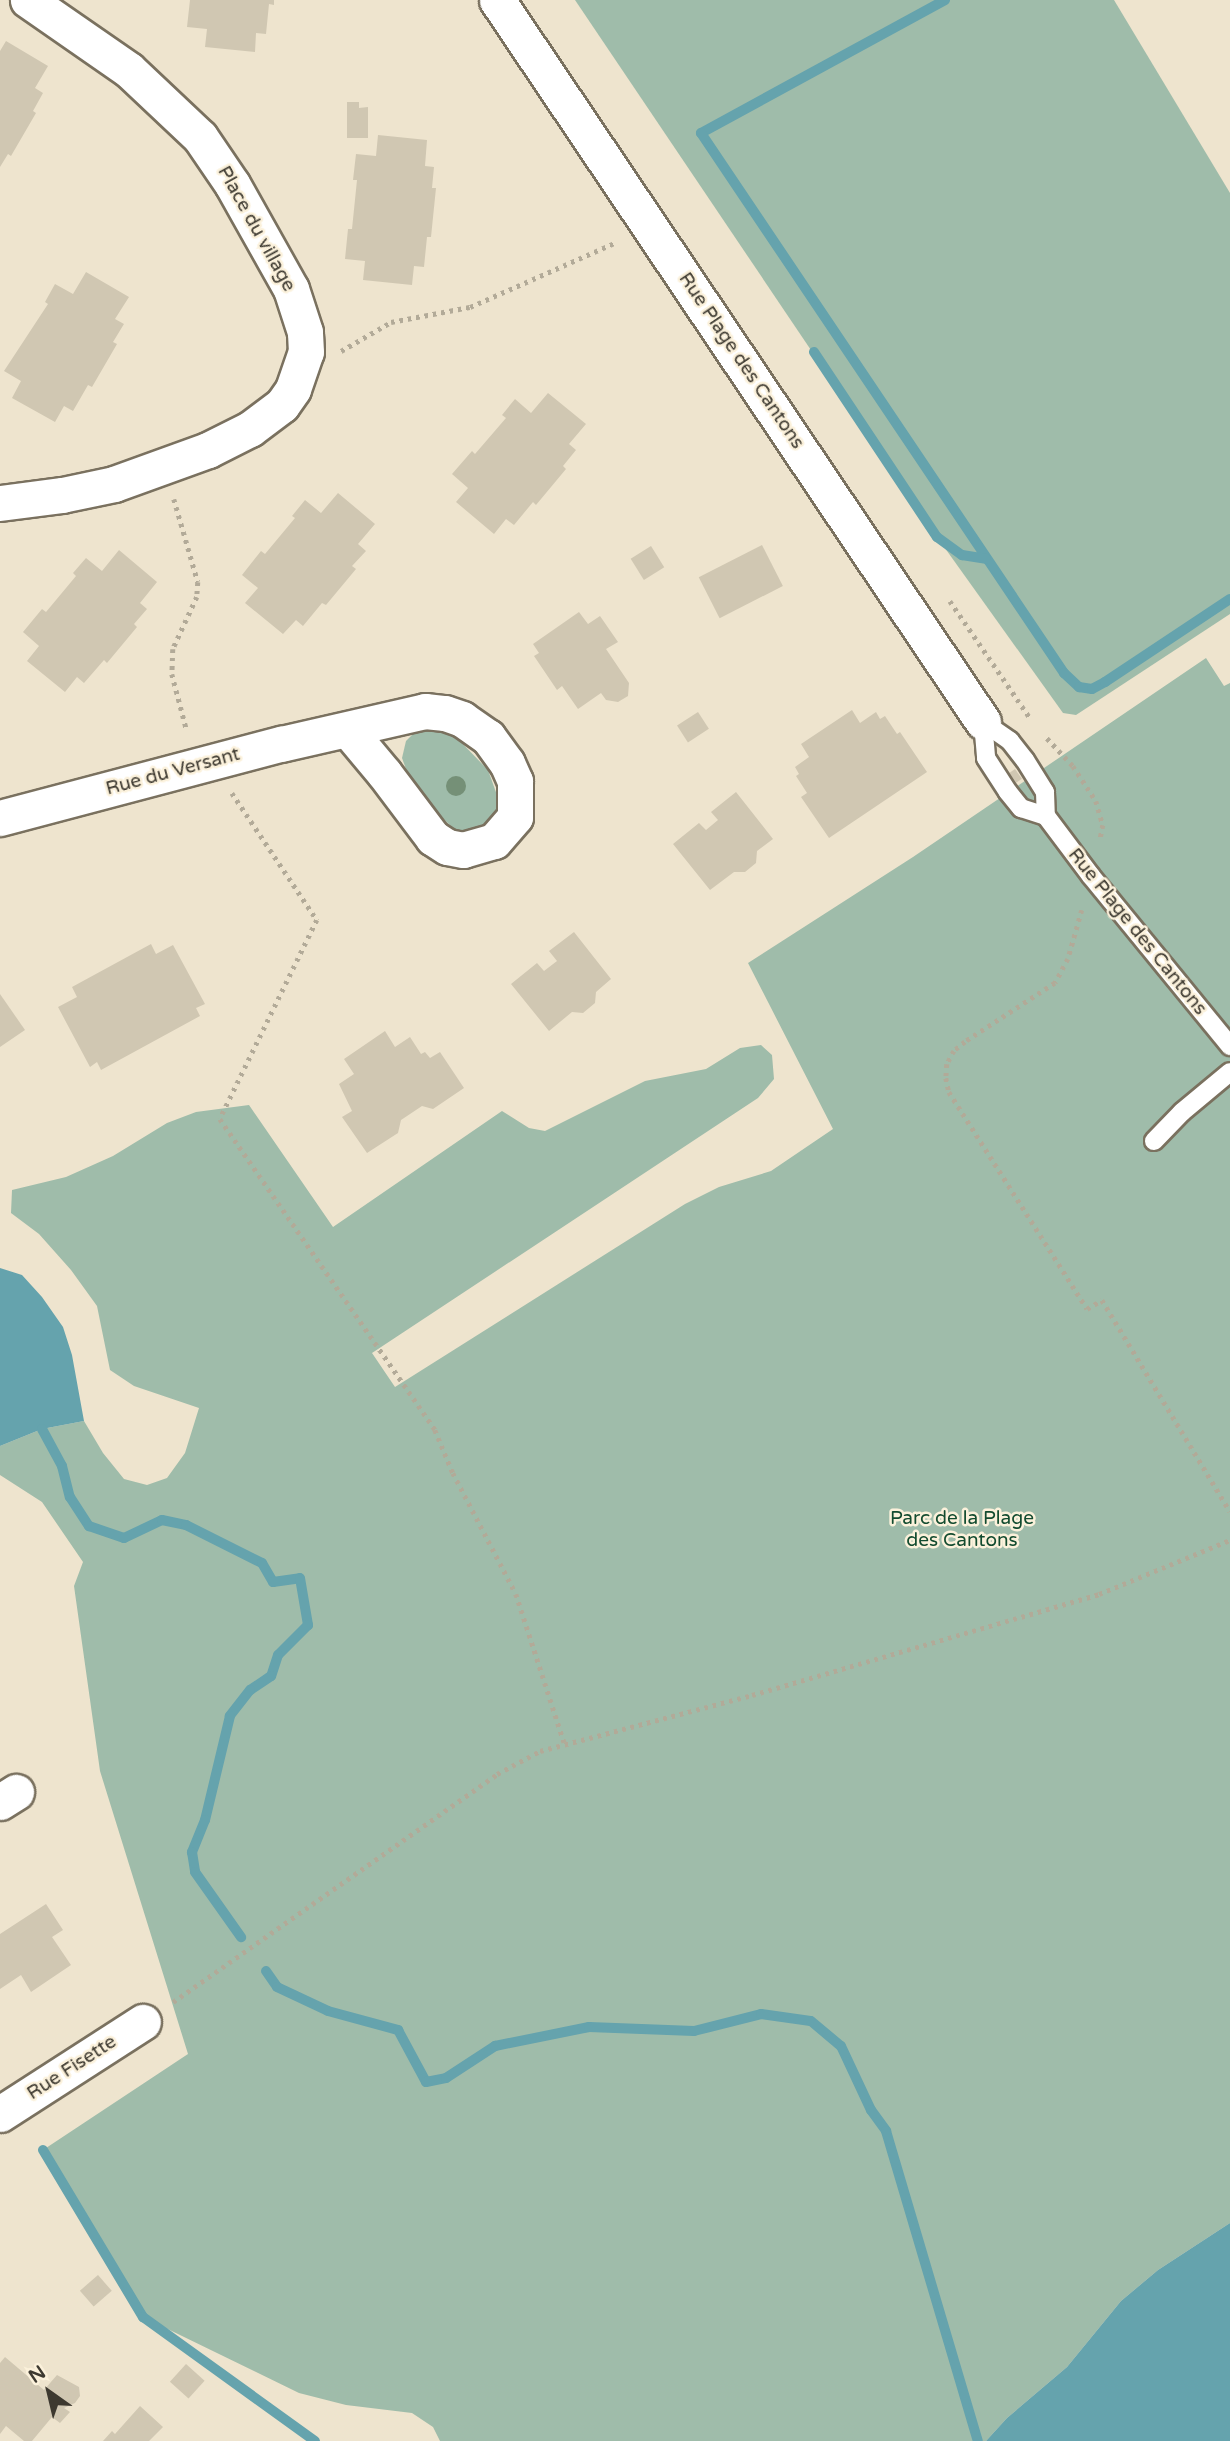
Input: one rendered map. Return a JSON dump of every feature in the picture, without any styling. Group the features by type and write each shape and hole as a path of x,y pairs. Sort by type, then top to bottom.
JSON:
{"street":[{"name":"Place du village","path":"0,503 62,495 165,468 208,450 267,419 293,389 306,352 305,332 291,289 232,184 200,137 129,70 28,0"},
{"name":"Rue Plage des Cantons","path":"496,0 983,722"},
{"name":"Rue du Versant","path":"0,818 206,764 425,711 462,719 488,737 507,764 515,781 515,817 507,831 486,845 463,850 447,847 425,829 348,730"},
{"name":"Rue Fisette","path":"0,2114 143,2022"}],"lane":[{"name":"Rue Plage des Cantons","path":"983,722 986,758 1008,792 1021,808 1046,816"},
{"name":"Rue Plage des Cantons","path":"983,722 1010,741 1025,760 1045,792 1046,816 1091,876 1230,1046"},
{"path":"1154,1141 1230,1072"}],"path":[{"path":"306,352 337,354 391,322 470,307 651,227"},
{"path":"165,468 198,582 194,605 173,649 172,674 191,746 200,760 225,779 237,803 317,920 220,1119 435,1430 453,1473 516,1594 564,1742"},
{"path":"948,599 1034,723"},
{"path":"1042,732 1073,766 1096,801 1103,825 1091,876 1063,973 1039,995 959,1047 947,1064 949,1092 1087,1309 1102,1300 1230,1511"},
{"path":"143,2022 226,1967 519,1760 564,1742 752,1695 1099,1594 1230,1540"}],"green space":[{"path":"575,0 1114,0 1230,193 1230,614 1076,715 1063,713 937,537"},
{"name":"Parc de la Plage des Cantons","path":"1206,658 1224,686 1230,683 1230,2223 1158,2270 1121,2301 1067,2367 1007,2418 986,2441 440,2441 433,2427 412,2413 346,2405 299,2393 143,2317 43,2150 188,2054 100,1771 74,1586 83,1562 42,1502 0,1475 0,1446 42,1429 84,1421 103,1453 124,1479 147,1485 167,1478 185,1453 199,1408 134,1386 110,1370 97,1306 71,1270 39,1234 11,1213 12,1190 66,1177 113,1156 167,1123 196,1112 249,1105 333,1227 502,1111 529,1128 545,1131 645,1081 706,1069 740,1048 761,1045 772,1055 774,1079 758,1098 372,1353 395,1387 685,1204 719,1187 771,1171 833,1129 748,963 913,857"},
{"path":"427,730 440,731 458,739 488,770 497,795 498,809 494,821 470,835 457,832 432,808 406,769 402,758 406,741 413,734"}],"water":[{"path":"0,1268 22,1275 63,1327 72,1355 84,1421 42,1429 0,1446"},
{"path":"1230,2223 1230,2441 986,2441 1007,2418 1067,2367 1121,2301 1158,2270"}],"building":[{"path":"190,0 274,0 274,5 269,4 266,34 256,33 255,52 205,47 207,29 187,27"},
{"path":"6,41 48,66 35,88 43,93 33,111 36,113 11,156 8,154 0,167 0,51"},
{"path":"347,102 359,102 359,108 368,107 368,138 347,138"},
{"path":"378,135 427,140 425,166 434,167 432,188 436,188 431,237 427,237 424,267 414,266 412,285 363,280 365,261 345,259 348,229 352,229 357,180 353,180 356,154 376,156"},
{"path":"86,272 129,297 115,319 124,324 113,342 117,344 92,387 88,385 73,411 64,406 55,422 12,398 21,381 4,371 48,304 45,302 55,284 73,294"},
{"path":"548,393 586,424 569,444 576,450 563,466 566,469 536,505 533,502 514,525 506,519 494,534 456,502 468,488 452,474 472,451 475,454 506,418 502,415 515,399 531,413"},
{"path":"338,493 375,524 358,544 366,551 352,566 356,569 326,605 322,603 303,626 296,620 283,634 245,603 258,588 242,575 261,551 265,554 295,518 292,516 305,500 321,513"},
{"path":"762,545 783,586 720,618 699,577"},
{"path":"651,546 664,567 644,580 631,559"},
{"path":"119,550 157,582 140,603 147,609 134,624 137,627 107,663 104,660 84,683 77,677 65,692 27,661 39,646 23,632 42,609 46,612 76,576 73,573 86,558 102,571"},
{"path":"579,612 588,624 600,616 618,642 606,649 629,683 628,696 618,702 606,700 601,693 578,709 562,686 557,690 534,656 539,653 533,644"},
{"path":"852,710 860,723 876,712 880,719 885,716 897,734 900,732 927,772 829,838 801,797 807,793 796,776 799,774 795,767 809,757 801,744"},
{"path":"698,712 709,729 688,742 677,726"},
{"path":"1015,769 1022,779 1016,783 1009,773"},
{"path":"736,792 773,839 757,851 756,863 745,872 734,872 710,890 673,844 699,823 706,830 718,820 711,812"},
{"path":"574,932 611,979 596,992 595,1003 583,1013 572,1012 549,1031 511,984 537,963 544,971 557,961 549,951"},
{"path":"151,944 156,954 173,945 205,1004 196,1008 200,1016 101,1070 97,1062 90,1067 58,1007 77,997 72,987"},
{"path":"0,994 25,1030 0,1047"},
{"path":"385,1031 395,1047 410,1037 421,1054 425,1052 430,1058 440,1052 464,1088 433,1109 422,1106 401,1120 398,1133 367,1153 342,1117 352,1111 339,1084 354,1074 344,1059"},
{"path":"46,1904 63,1930 52,1937 71,1965 31,1992 21,1975 0,1989 0,1934"},
{"path":"98,2275 112,2291 94,2307 80,2291"},
{"path":"5,2357 44,2390 57,2375 79,2387 80,2396 75,2403 64,2408 70,2412 60,2423 52,2417 32,2441 24,2441 6,2426 0,2434 0,2363"},
{"path":"186,2364 205,2381 189,2399 170,2382"},
{"path":"140,2406 163,2427 149,2441 103,2441 112,2431 115,2434"}],"waterway":[{"path":"945,0 701,133 1064,673 1079,687 1092,689 1105,682 1230,599"},
{"path":"814,352 937,537 962,555 986,559"},
{"path":"42,1429 62,1466 70,1497 89,1526 124,1538 162,1520 186,1525 262,1563 273,1582 300,1578 308,1625 278,1655 271,1676 250,1690 230,1716 205,1820 192,1852 195,1872 241,1937"},
{"path":"266,1971 277,1987 328,2011 398,2030 426,2082 446,2078 495,2046 589,2027 694,2031 761,2014 811,2021 841,2046 871,2110 886,2131 978,2441"},
{"path":"43,2150 143,2317 315,2441"}]}
